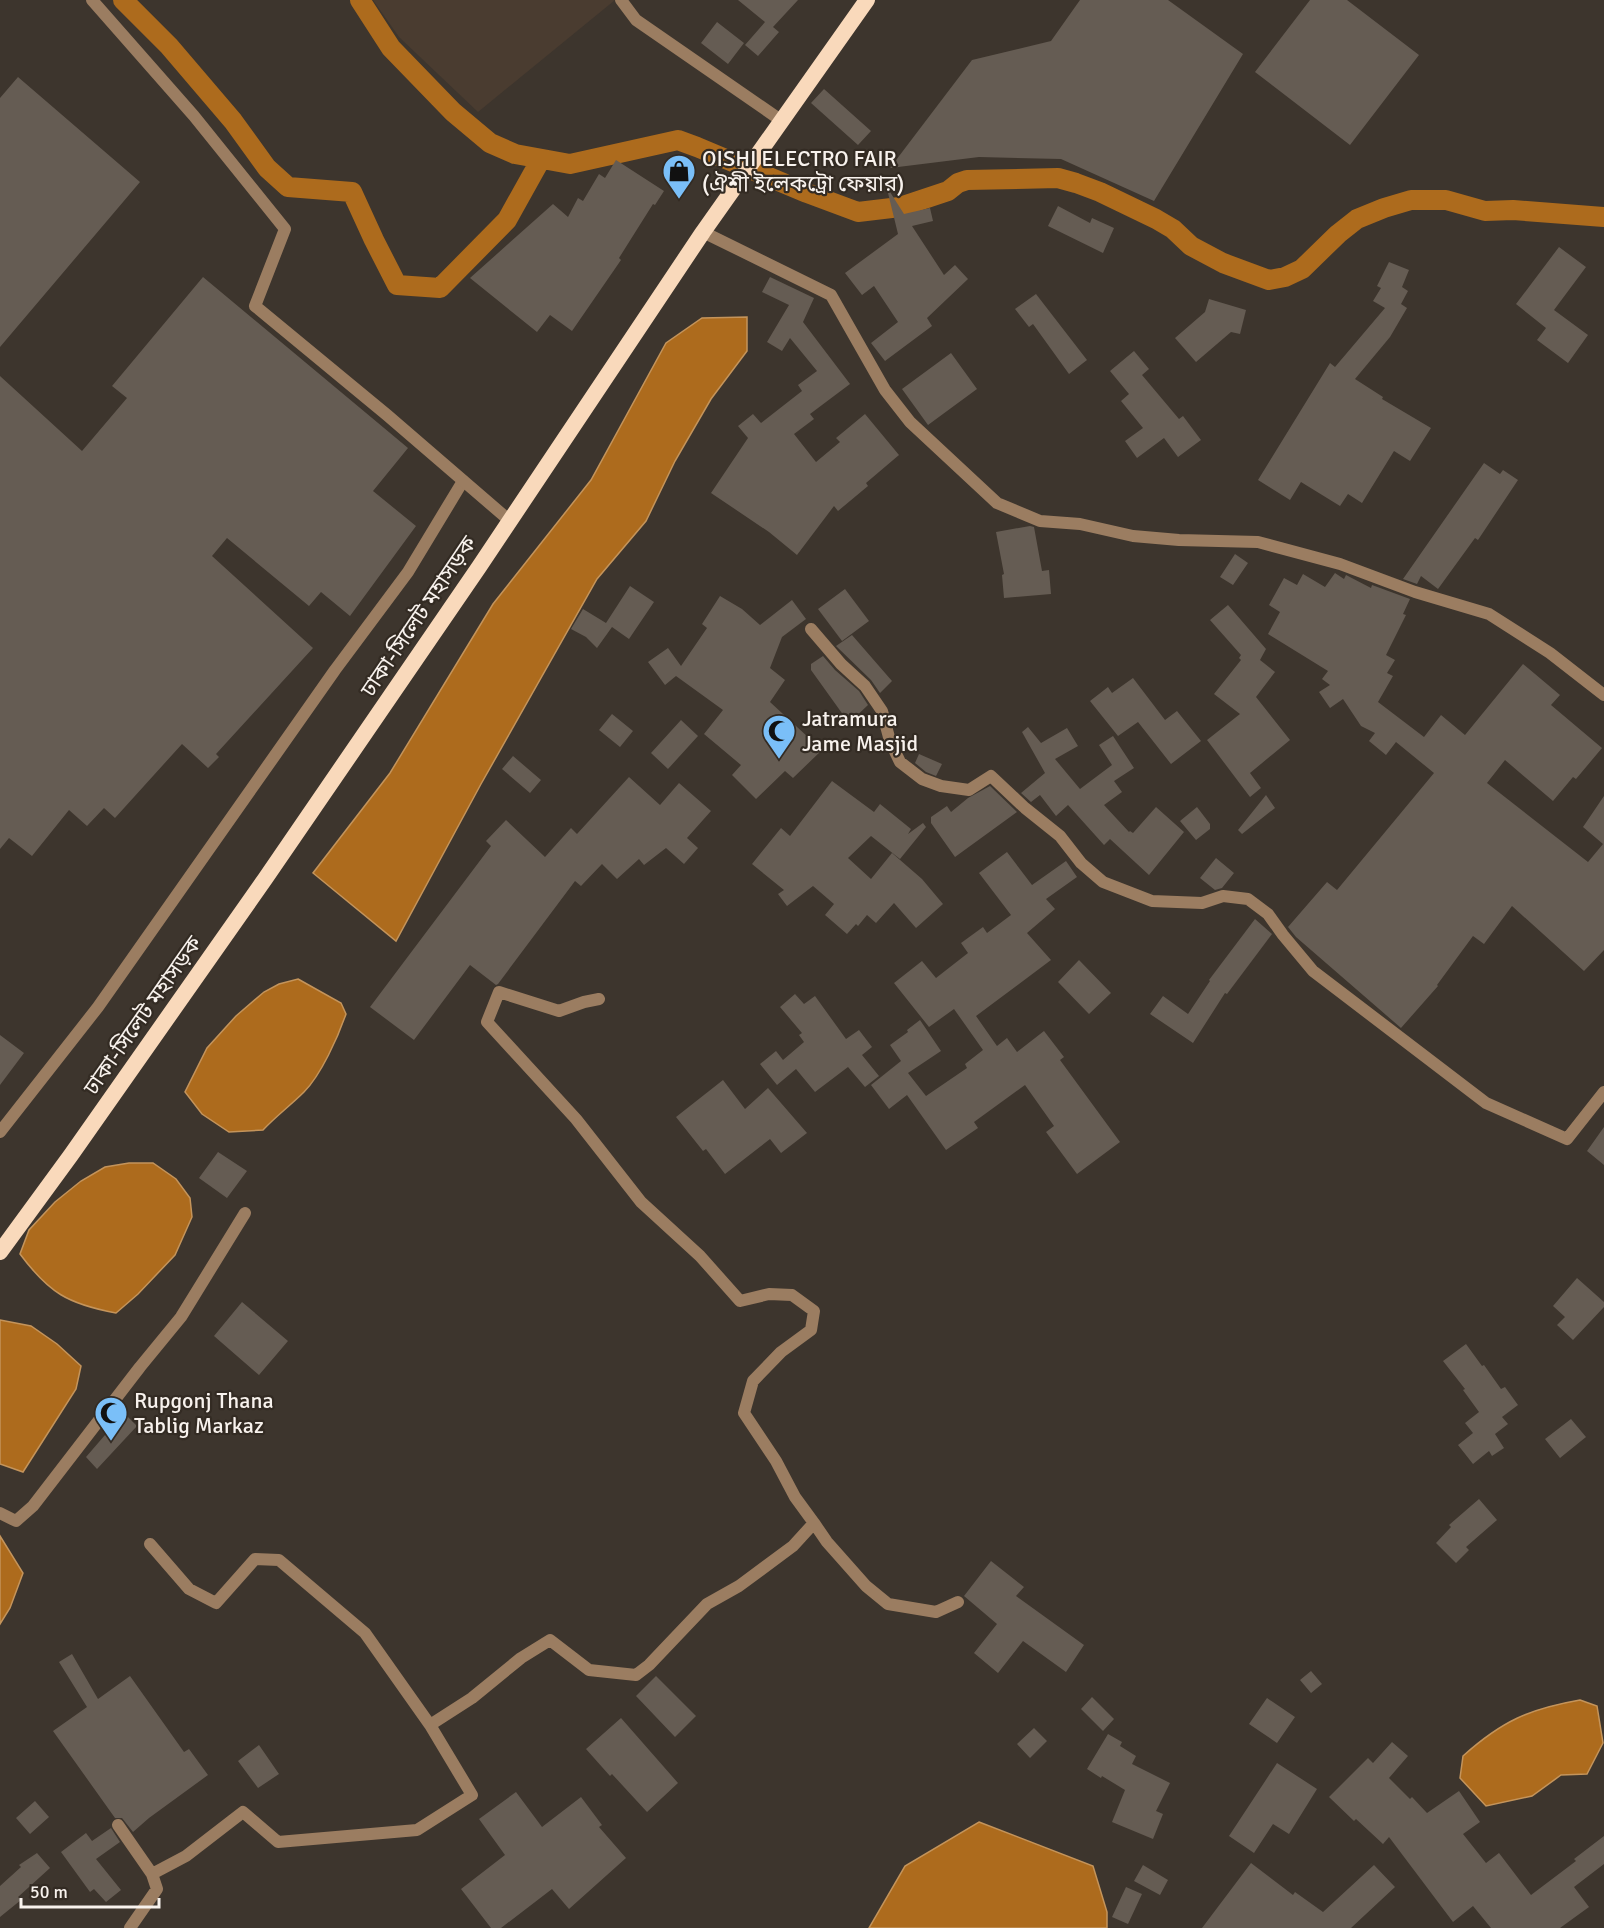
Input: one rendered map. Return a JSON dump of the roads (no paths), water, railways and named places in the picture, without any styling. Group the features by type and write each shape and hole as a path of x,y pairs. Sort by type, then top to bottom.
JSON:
{"highway":[{"name":"ঢাকা-সিলেট মহাসড়ক","path":"0,1252 265,879 510,521 703,232 867,0"}],"street":[{"path":"92,0 194,116 285,229 255,306 510,521"},
{"path":"621,0 636,20 777,127"},
{"path":"703,232 831,295 885,390 910,422 997,503 1040,521 1080,524 1133,536 1258,542 1340,564 1415,592 1489,614 1550,653 1604,695"},
{"path":"0,1131 99,1007 328,680 408,572 463,481"},
{"path":"811,628 841,663 865,686 882,711 890,741 900,762 922,779 940,786 969,790 991,776 1025,808 1060,836 1081,863 1103,882 1152,901 1202,903 1223,896 1248,899 1268,914 1313,971 1486,1103 1567,1139 1604,1092"},
{"path":"599,999 559,1011 499,992 488,1022 576,1119 641,1202 700,1256 740,1301 769,1294 792,1295 814,1311 811,1330 781,1352 753,1381 744,1413 776,1461 795,1497 827,1542 866,1586 888,1604 936,1612 958,1602"},
{"path":"0,1513 16,1521 33,1506 181,1317 245,1213"},
{"path":"430,1725 472,1698 521,1658 550,1640 589,1670 636,1675 649,1665 707,1604 739,1586 793,1546 814,1523"},
{"path":"150,1544 189,1589 216,1603 255,1559 279,1560 365,1633 430,1725 472,1795 417,1830 278,1842 243,1812 186,1856 152,1874"},
{"path":"118,1825 152,1874 157,1889 130,1928"}],"waterway":[{"path":"123,0 169,46 233,121 267,168 288,187 352,192 397,285 440,288 507,220 541,159"},
{"path":"360,0 391,48 453,112 490,143 515,154 570,164 678,140 858,212 900,207 948,191 958,183 967,180 1058,178 1100,192 1156,219 1173,229 1191,246 1223,263 1269,280 1285,277 1302,269 1357,219 1411,200 1446,200 1485,211 1513,210 1604,217"}],"place":[{"name":"OISHI ELECTRO FAIR (ঐশী ইলেকট্রো ফেয়ার)","path":"679,200"},
{"name":"Jatramura Jame Masjid","path":"779,760"},
{"name":"Rupgonj Thana Tablig Markaz","path":"111,1442"}]}
